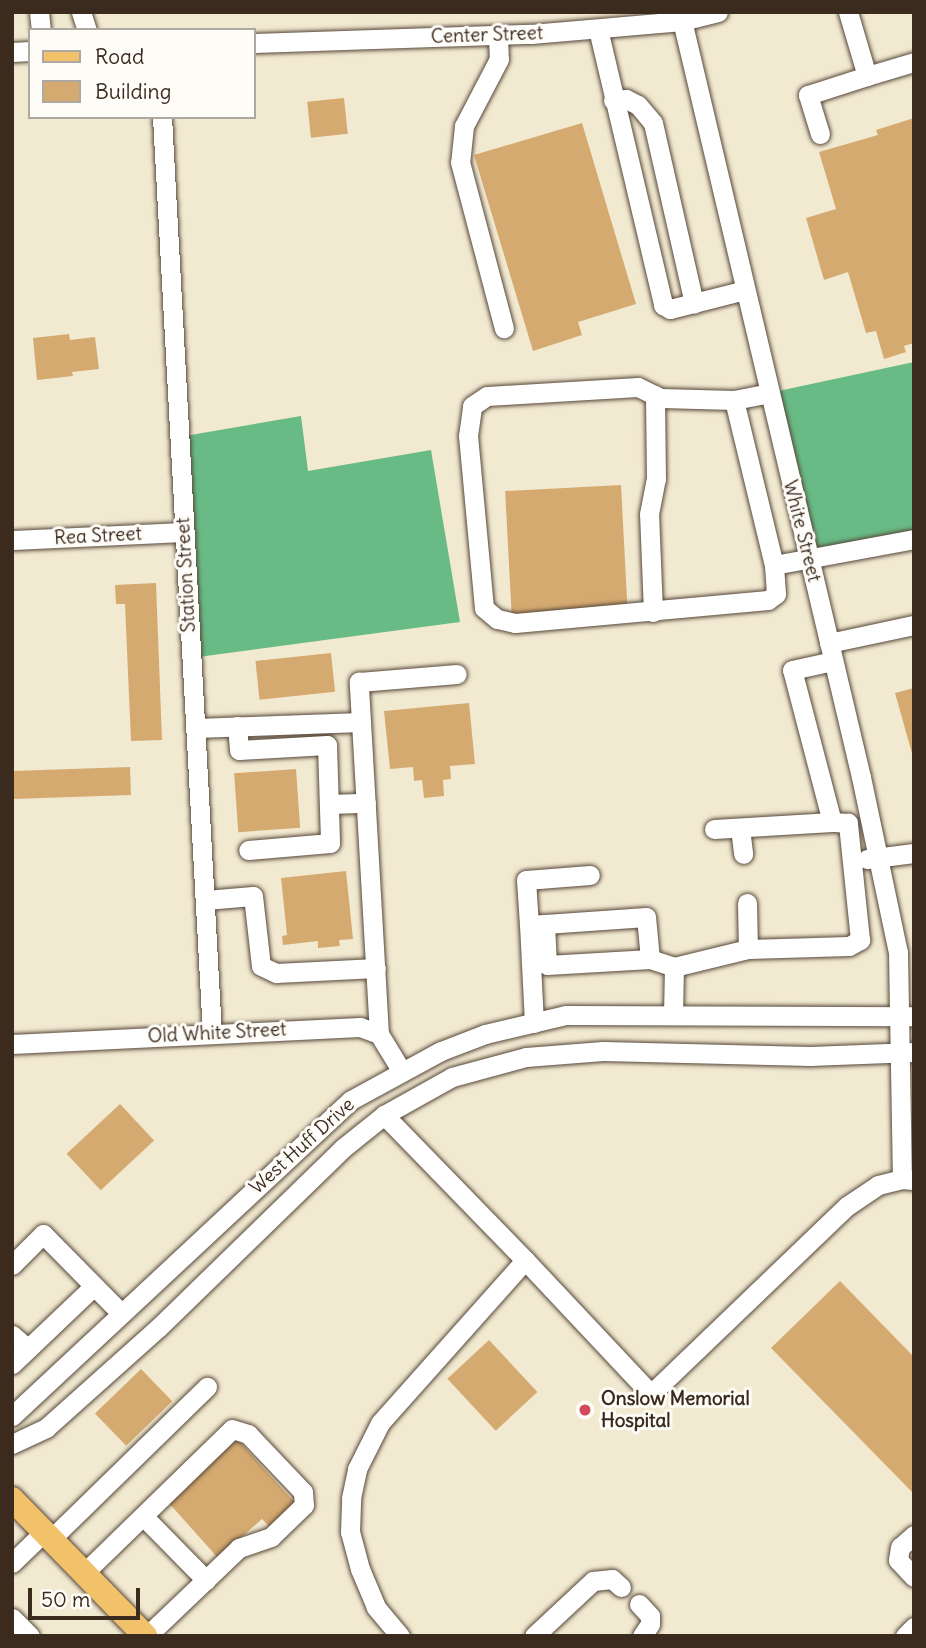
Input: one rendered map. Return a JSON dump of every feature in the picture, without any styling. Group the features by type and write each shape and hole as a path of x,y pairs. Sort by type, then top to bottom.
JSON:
{"main road":[{"path":"12,1499 146,1636"}],"street":[{"name":"Center Street","path":"256,43 598,29 718,12"},
{"path":"848,12 867,76"},
{"name":"White Street","path":"681,17 831,652 898,952 907,1017 908,1180"},
{"path":"598,29 663,305 670,309 744,290"},
{"path":"498,35 499,59 464,126 460,162 504,328"},
{"path":"820,134 808,95 914,62"},
{"path":"613,100 626,99 638,105 653,123 694,303"},
{"name":"Station Street","path":"162,119 212,1033"},
{"path":"734,400 774,565 776,594 768,600 515,623 497,619 484,608 468,436 472,406 487,396 638,387 662,398 734,400 769,393"},
{"path":"653,612 649,514 656,479 655,395"},
{"name":"Rea Street","path":"12,540 184,532"},
{"path":"774,565 914,539"},
{"path":"832,822 792,670 831,652 914,625"},
{"path":"401,1070 379,1034 359,682 457,674"},
{"path":"195,729 361,722"},
{"path":"248,850 330,843 326,724"},
{"path":"237,726 239,750 327,745"},
{"path":"330,804 366,803"},
{"path":"590,875 526,880 547,965 650,958 674,967 748,949 849,946 860,940 848,822 714,830"},
{"path":"740,828 743,854"},
{"path":"852,862 914,853"},
{"path":"205,900 253,896 261,966 276,973 376,968"},
{"path":"747,902 748,949"},
{"path":"537,925 646,917 650,958"},
{"path":"534,1023 537,925"},
{"path":"673,1014 674,967"},
{"name":"West Huff Drive","path":"12,1416 351,1100 401,1070 485,1034 566,1015 907,1017"},
{"name":"Old White Street","path":"12,1044 360,1027 379,1034"},
{"name":"West Huff Drive","path":"12,1444 46,1428 158,1328 343,1148 384,1115 452,1077 526,1057 603,1051 810,1056 906,1052"},
{"path":"384,1115 647,1390 655,1390 847,1206 878,1185 908,1180"},
{"path":"12,1265 43,1234 121,1313"},
{"path":"400,1636 376,1607 360,1569 350,1532 351,1498 357,1469 380,1423 524,1260"},
{"path":"12,1364 94,1286"},
{"path":"12,1335 27,1349"},
{"path":"12,1563 48,1535 207,1387"},
{"path":"84,1573 232,1429 248,1434 303,1492 304,1505 271,1537 239,1548 146,1636"},
{"path":"143,1516 206,1580"},
{"path":"914,1535 900,1547 898,1560 914,1577"},
{"path":"544,1632 593,1581 612,1578 621,1587"},
{"path":"639,1604 650,1616 650,1624 642,1636"},
{"path":"12,1618 30,1636"},
{"path":"905,1636 914,1627"}],"green space":[{"path":"914,362 914,538 808,558 769,393"},
{"path":"301,416 308,471 431,450 460,622 191,658 179,437"}],"building":[{"path":"344,98 348,134 311,138 307,102"},
{"path":"914,118 914,343 904,346 906,352 884,359 876,331 866,333 848,272 824,280 806,218 836,209 819,152 878,135 876,130"},
{"path":"582,123 636,304 578,322 582,335 533,351 474,155"},
{"path":"69,334 70,340 95,337 99,369 72,372 73,376 37,380 33,338"},
{"path":"621,485 628,611 512,617 505,491"},
{"path":"156,583 162,740 131,741 125,604 116,604 115,585"},
{"path":"331,653 335,692 259,700 255,661"},
{"path":"914,688 914,757 913,757 895,693"},
{"path":"469,703 475,764 450,766 451,779 443,780 444,796 424,798 422,780 414,781 413,767 390,769 384,711"},
{"path":"130,767 131,795 13,799 12,771"},
{"path":"296,769 300,828 238,832 234,773"},
{"path":"346,871 353,939 339,940 340,946 318,948 318,941 283,945 282,936 287,935 281,878"},
{"path":"120,1104 154,1141 101,1190 67,1154"},
{"path":"840,1281 914,1357 914,1494 771,1348"},
{"path":"489,1340 537,1392 496,1431 447,1379"},
{"path":"141,1369 172,1401 126,1446 95,1413"},
{"path":"237,1439 296,1504 270,1527 262,1519 218,1558 168,1502"}],"place":[{"name":"Onslow Memorial Hospital","path":"585,1410"}]}
